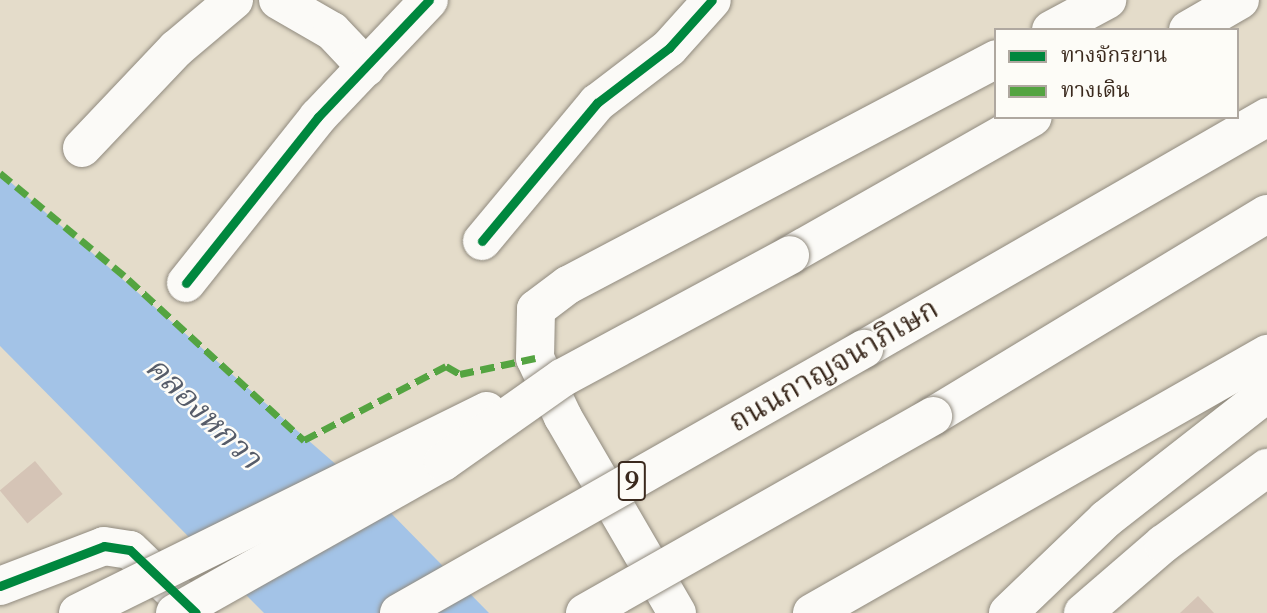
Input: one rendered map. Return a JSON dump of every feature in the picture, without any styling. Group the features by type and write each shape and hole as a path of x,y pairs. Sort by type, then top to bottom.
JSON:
{"main road":[{"path":"82,148 176,50 234,0"},
{"path":"278,0 332,31 366,67"},
{"path":"186,283 318,117 429,0"},
{"path":"482,241 597,103 670,48 712,0"},
{"path":"1055,28 1107,0"},
{"path":"1191,28 1240,0"},
{"path":"677,613 563,417 535,358 536,309 568,285 994,60"},
{"name":"ถนนกาญจนาภิเษก","path":"399,613 1267,117"},
{"path":"78,613 426,437 562,378 790,255 1029,119"},
{"path":"585,613 933,416 1267,214"},
{"path":"812,613 1267,354"},
{"path":"175,613 443,462 562,378"},
{"path":"1008,613 1141,489 1267,393"},
{"path":"1083,613 1163,544 1267,468"},
{"path":"0,586 104,546 130,550 197,613"}],"water":[{"name":"คลองหกวา","path":"0,173 384,506 489,613 264,613 0,346"}],"building":[{"path":"35,461 63,494 27,524 0,490"},
{"path":"1198,596 1214,613 1180,613"}],"marked path":[{"path":"0,173 128,279 304,440 446,366 460,374 535,358"}],"cycle path":[{"path":"186,283 318,117 429,0"},
{"path":"482,241 597,103 669,48 712,0"},
{"path":"0,586 104,546 130,550 196,613"}]}
